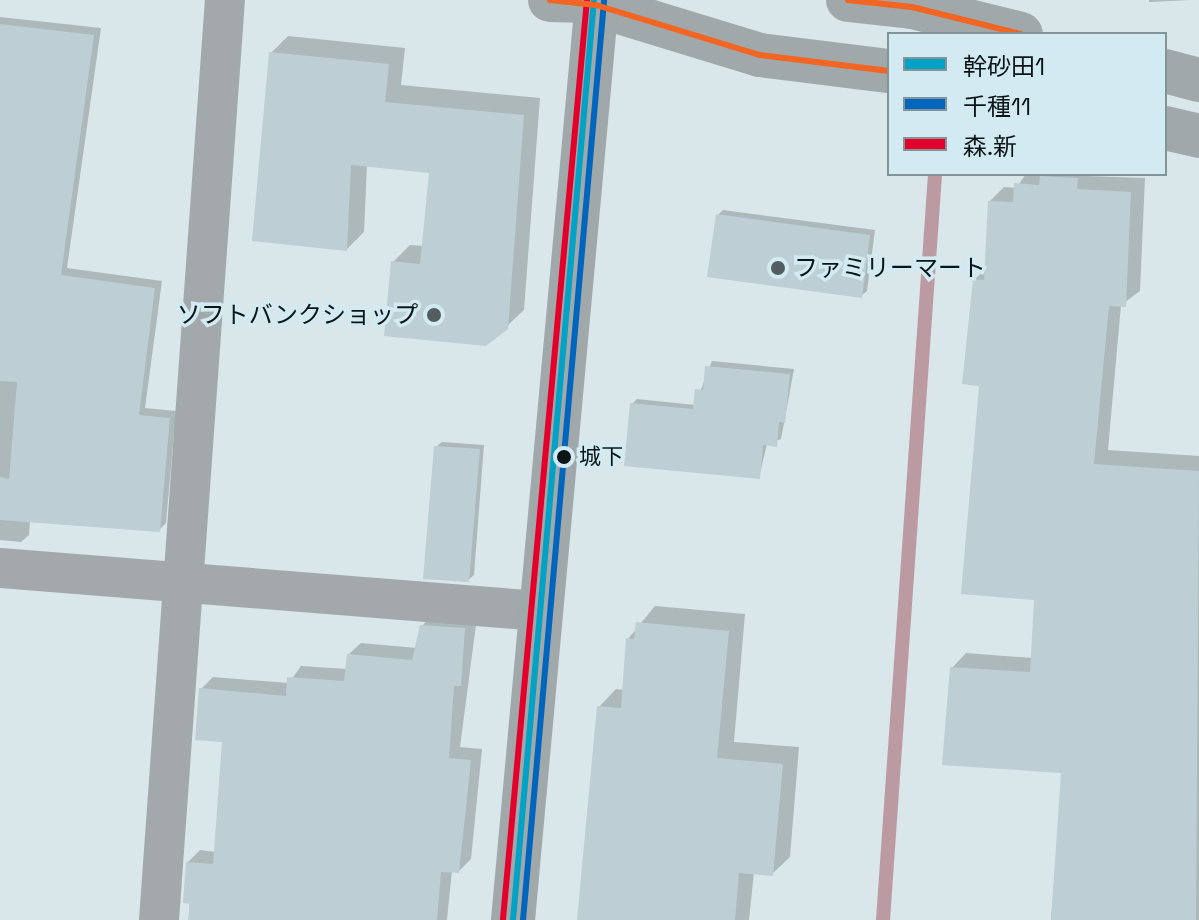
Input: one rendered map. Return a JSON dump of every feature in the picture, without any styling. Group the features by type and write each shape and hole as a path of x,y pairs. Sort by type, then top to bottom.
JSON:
{"street":[{"path":"159,920 180,585 225,0"},
{"path":"550,0 656,0"},
{"path":"848,0 912,7 1013,32"},
{"path":"596,2 760,55 887,71"},
{"path":"513,920 596,2"},
{"path":"1167,72 1199,80"},
{"path":"1167,128 1199,136"},
{"path":"0,568 180,585 539,611"}],"building":[{"path":"0,24 94,35 61,275 155,288 139,415 170,418 160,532 0,520 0,477 9,479 17,382 0,381"},
{"path":"269,52 389,64 385,102 524,115 508,329 486,346 384,336 391,261 420,264 429,173 351,165 347,251 252,241"},
{"path":"1040,176 1078,178 1077,189 1131,192 1126,307 1109,306 1094,464 1199,471 1196,920 1051,920 1061,773 942,765 950,667 1030,672 1034,600 961,594 979,386 962,384 973,279 984,280 988,201 1013,202 1014,183 1039,185"},
{"path":"716,214 870,235 862,298 707,277"},
{"path":"705,366 790,374 785,423 779,422 777,447 763,445 760,479 624,466 630,403 693,409 695,389 703,390"},
{"path":"434,446 480,449 469,582 423,579"},
{"path":"636,622 729,631 717,758 783,764 773,876 739,873 735,920 577,920 597,706 621,708 626,638 634,639"},
{"path":"420,625 465,628 461,686 454,686 449,758 471,760 459,873 441,872 437,920 188,920 190,904 183,903 186,862 213,864 222,742 195,740 199,688 286,696 287,677 344,681 347,654 412,660"}],"waterway":[{"path":"883,920 935,176"}],"transit line":[{"path":"550,0 596,5 760,55 887,71"},
{"name":"森.新","path":"503,919 587,0"},
{"name":"幹砂田1","path":"513,920 594,0"},
{"path":"848,0 912,7 1013,32"},
{"name":"千種11","path":"523,920 604,1"}],"place":[{"name":"ファミリーマート","path":"778,268"},
{"name":"ソフトバンクショップ","path":"434,315"},
{"name":"城下","path":"564,457"}]}
